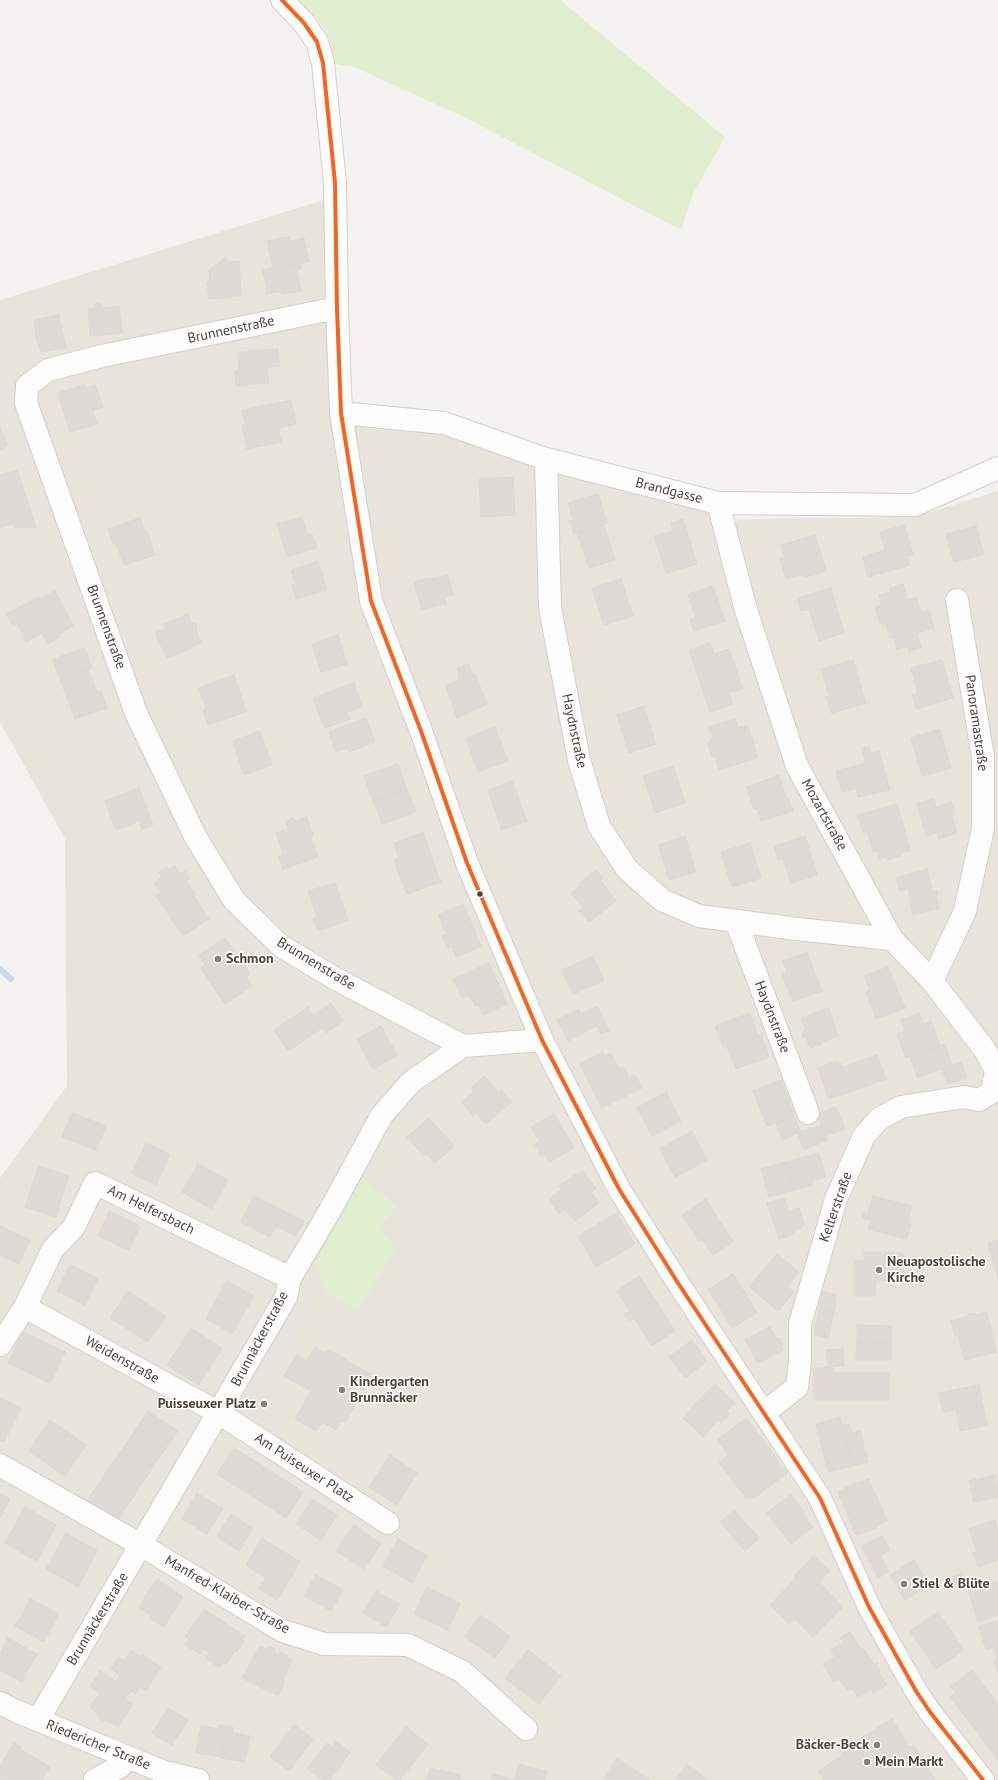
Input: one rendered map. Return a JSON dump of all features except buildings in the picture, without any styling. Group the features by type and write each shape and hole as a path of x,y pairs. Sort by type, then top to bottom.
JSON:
{"street":[{"path":"282,0 304,23 317,42 323,62 335,183 337,308 342,413 371,601 421,731 467,863 542,1040 620,1189 678,1283 765,1412 820,1498 869,1607 916,1691 930,1712 983,1780"},
{"name":"Brunnenstraße","path":"337,308 102,356 48,370 27,386 26,403 136,713 195,836 234,900 281,946 336,979 463,1046"},
{"name":"Brandgasse","path":"342,413 444,422 546,459 718,503 915,505 998,468"},
{"name":"Haydnstraße","path":"546,459 550,608 579,760 599,826 627,869 662,900 699,916 797,929 892,939"},
{"name":"Mozartstraße","path":"718,503 746,610 797,766 892,939 932,981 986,1050 996,1071 995,1093"},
{"name":"Panoramastraße","path":"932,981 965,911 983,828 983,757 957,600"},
{"name":"Haydnstraße","path":"736,921 808,1113"},
{"path":"463,1046 542,1040"},
{"name":"Brunnäckerstraße","path":"38,1720 220,1413 286,1297 290,1278 328,1214 382,1115 411,1082 463,1046"},
{"name":"Kelterstraße","path":"765,1412 797,1387 800,1361 800,1324 836,1198 864,1136 879,1119 901,1107 964,1097 979,1100 995,1093"},
{"name":"Am Helfersbach","path":"0,1345 25,1307 53,1249 74,1227 95,1183 290,1278"},
{"name":"Weidenstraße","path":"25,1307 220,1413"},
{"name":"Am Puiseuxer Platz","path":"220,1413 388,1523"},
{"path":"0,1465 141,1545"},
{"name":"Manfred-Klaiber-Straße","path":"141,1545 283,1631 324,1644 408,1645 463,1672 526,1729"},
{"name":"Riedericher Straße","path":"0,1703 164,1772 198,1780"},
{"path":"96,1780 121,1766 128,1757"}],"shaded area":[{"path":"327,199 348,407 736,519 914,517 998,491 998,1780 0,1780 0,1178 67,1086 65,839 0,722 0,300"},
{"path":"992,994 998,1006 998,1019 984,1023 969,1005"},
{"path":"307,1286 318,1293 276,1364 264,1357"},
{"name":"Kindergarten Brunnäcker","path":"326,1292 353,1309 351,1323 363,1348 397,1392 432,1422 427,1428 442,1457 436,1466 429,1467 385,1441 351,1490 277,1442 293,1415 292,1401 288,1387 278,1376"}],"green space":[{"path":"299,0 560,0 725,137 693,194 681,230 462,116 354,67 335,64 329,38 316,18"},
{"path":"362,1177 397,1206 380,1228 396,1250 358,1311 326,1292 316,1262 352,1196 356,1199 359,1195 355,1192"}],"waterway":[{"path":"0,969 11,979"}],"transit line":[{"path":"282,0 304,23 317,42 323,63 335,183 337,308 341,413 371,601 421,731 467,863 542,1040 619,1189 678,1283 820,1498 869,1607 916,1691 930,1712 983,1780"}],"place":[{"name":"Schmon","path":"218,959"},
{"name":"Neuapostolische Kirche","path":"879,1270"},
{"name":"Kindergarten Brunnäcker","path":"342,1390"},
{"name":"Puisseuxer Platz","path":"264,1404"},
{"name":"Stiel & Blüte","path":"904,1584"},
{"name":"Bäcker-Beck","path":"877,1745"},
{"name":"Mein Markt","path":"867,1762"}]}
